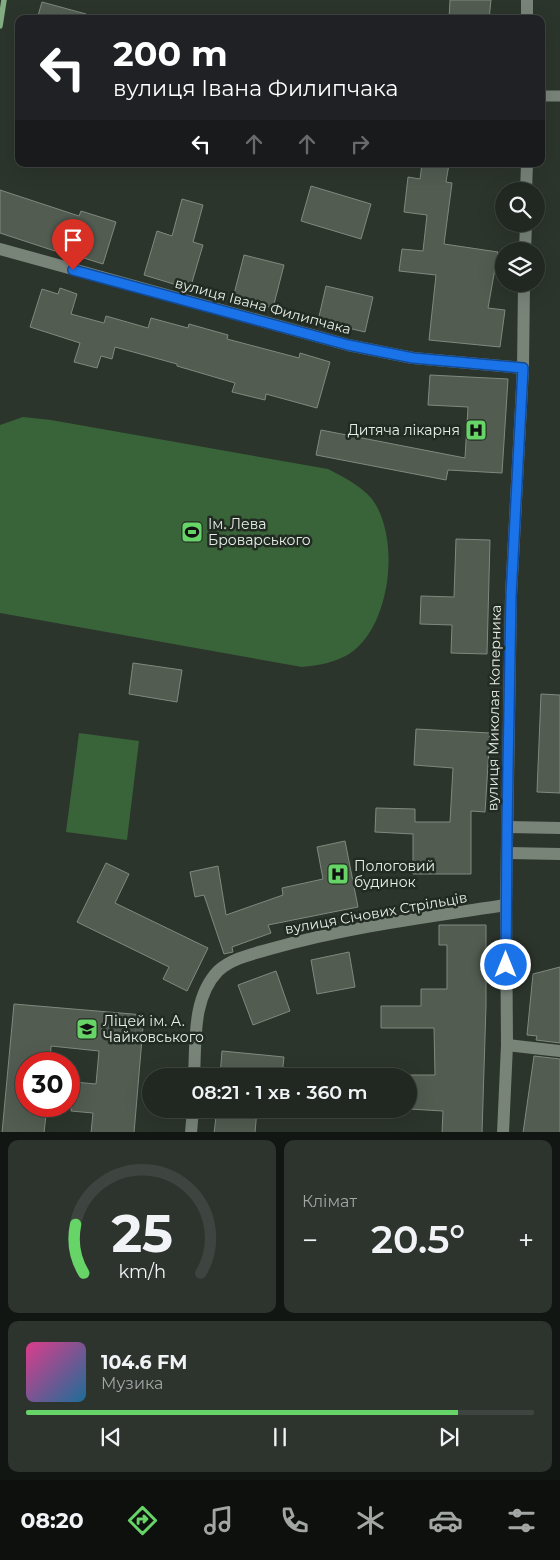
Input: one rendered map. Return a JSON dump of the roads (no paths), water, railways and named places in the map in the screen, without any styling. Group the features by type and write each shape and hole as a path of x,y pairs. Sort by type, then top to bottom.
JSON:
{"street":[{"path":"527,0 527,15"},
{"path":"526,182 527,167"},
{"name":"вулиця Івана Филипчака","path":"0,250 348,345 413,358 523,368"},
{"name":"вулиця Миколая Коперника","path":"503,1132 507,1045 506,905 511,596 523,368 524,292"},
{"path":"507,827 560,828"},
{"path":"507,853 560,854"},
{"name":"вулиця Січових Стрільців","path":"194,1068 198,1012 205,990 219,971 239,958 326,935 506,905"},
{"path":"507,1045 560,1051"},
{"path":"191,1132 192,1118"}],"lane":[{"path":"545,96 560,96"}],"waterway":[{"path":"0,26 4,0"}],"place":[{"name":"Дитяча лікарня","path":"476,430"},
{"name":"Ім. Лева Броварського","path":"192,532"},
{"name":"Пологовий будинок","path":"338,874"},
{"name":"Ліцей ім. А. Чайковського","path":"87,1029"}]}
